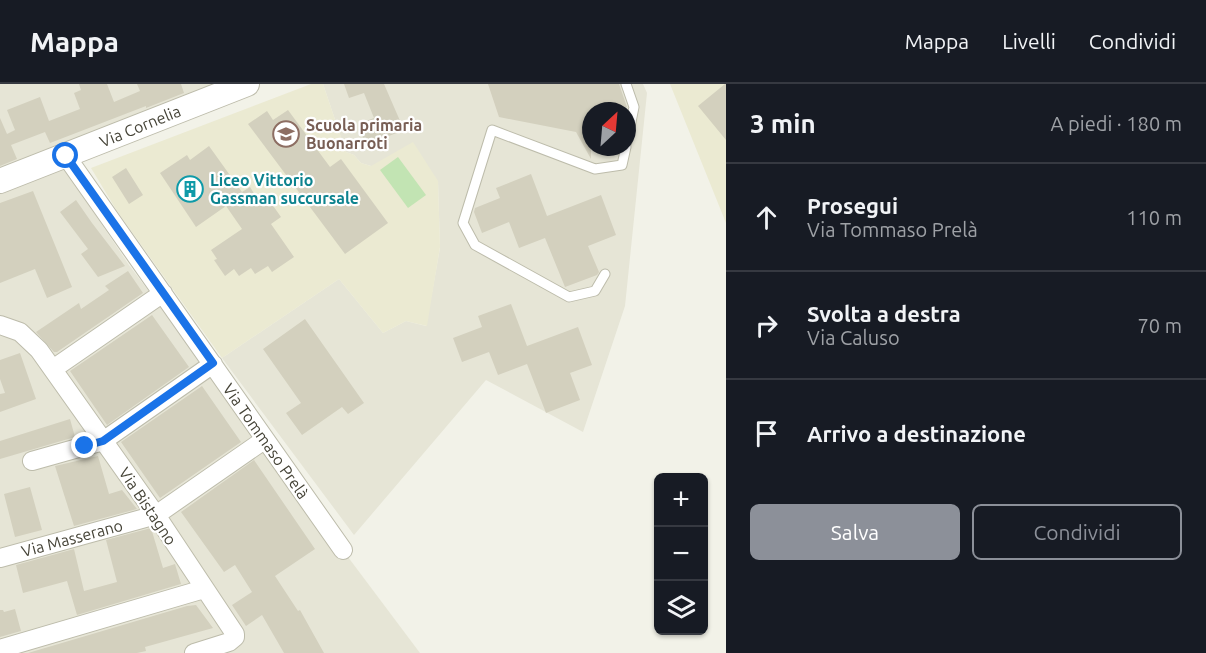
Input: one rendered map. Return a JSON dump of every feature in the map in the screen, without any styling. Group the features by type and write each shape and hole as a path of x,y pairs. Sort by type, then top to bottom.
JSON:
{"street":[{"name":"Via Cornelia","path":"0,181 247,84"},
{"name":"Via Tommaso Prelà","path":"66,156 343,550"},
{"path":"53,369 163,293"},
{"name":"Via Bistagno","path":"0,325 15,329 27,337 53,369 156,515 235,635 230,642 194,653"},
{"path":"32,461 103,441 213,363"},
{"name":"Via Masserano","path":"0,558 156,515 264,440"},
{"path":"0,649 204,589"}],"lane":[{"path":"626,84 632,102"},
{"path":"605,274 595,291 569,297 475,245 463,223 492,130 595,169 622,165 624,156"}],"shaded area":[{"path":"0,84 222,84 0,172"},
{"path":"311,84 323,84 346,152 354,155 361,163 371,166 413,142 438,181 440,247 427,326 406,321 383,333 339,279 222,358 117,211 91,168"},
{"path":"323,84 643,84 647,93 625,306 583,432 486,380 354,535 222,358 339,279 383,333 406,321 426,326 440,248 438,181 361,163 354,155 346,152"},
{"path":"670,84 726,84 726,223"},
{"path":"62,165 129,265 420,653 0,653 0,189"}],"green space":[{"path":"398,157 426,195 408,208 380,170"}],"building":[{"path":"79,84 107,84 114,102 140,91 137,84 181,84 184,93 50,143 45,132 11,145 17,159 0,166 0,118 7,134 15,130 7,110 40,97 49,121 80,109 74,93 81,90"},
{"path":"344,84 384,84 404,130 366,145 361,133 370,130 366,121 374,118 364,93 349,98"},
{"path":"488,84 619,84 625,102 582,102 582,143 576,132 499,117"},
{"path":"726,84 726,140 698,106"},
{"path":"288,110 330,167 341,159 388,223 345,254 248,124 267,111 273,120"},
{"path":"209,146 242,192 250,187 257,198 264,193 281,217 271,224 294,257 272,272 268,266 255,274 251,268 239,276 234,269 225,276 214,260 217,259 211,250 242,229 226,206 196,227 160,173 187,155 190,160"},
{"path":"126,168 143,195 129,204 112,177"},
{"path":"531,174 547,216 601,195 616,235 588,246 599,272 597,275 565,287 545,238 519,248 509,222 482,233 474,212 475,208 500,198 496,188"},
{"path":"33,191 72,287 47,298 35,269 0,283 0,203"},
{"path":"76,200 125,266 98,277 81,254 88,249 60,212"},
{"path":"128,271 143,293 57,352 54,352 36,332 79,303 81,309 109,290 105,286"},
{"path":"511,304 527,346 578,327 592,365 570,373 580,400 546,413 527,364 498,375 489,352 462,362 453,338 482,327 478,316"},
{"path":"152,315 189,367 107,425 70,371"},
{"path":"305,319 364,403 348,414 342,407 302,435 286,413 301,403 263,349"},
{"path":"20,353 36,399 0,412 0,394 5,393 0,379 0,360"},
{"path":"202,386 241,442 160,498 121,442"},
{"path":"70,419 75,437 0,459 0,441"},
{"path":"98,456 109,494 122,490 137,509 74,526 55,466"},
{"path":"254,460 315,549 275,576 298,611 300,610 324,653 284,653 262,615 246,626 232,605 252,592 235,565 224,572 181,512"},
{"path":"30,487 42,530 15,537 4,494"},
{"path":"151,528 163,568 175,564 181,584 77,615 67,581 23,593 16,565 74,549 84,591 117,582 106,540"},
{"path":"196,605 213,628 145,647 146,651 137,653 28,653 187,606"},
{"path":"15,609 21,631 0,637 0,610 4,612"}],"place":[{"name":"Scuola primaria Buonarroti","path":"286,134"},
{"name":"Liceo Vittorio Gassman succursale","path":"190,189"}],"route":[{"path":"66,156 213,363 103,441 85,446"}]}
